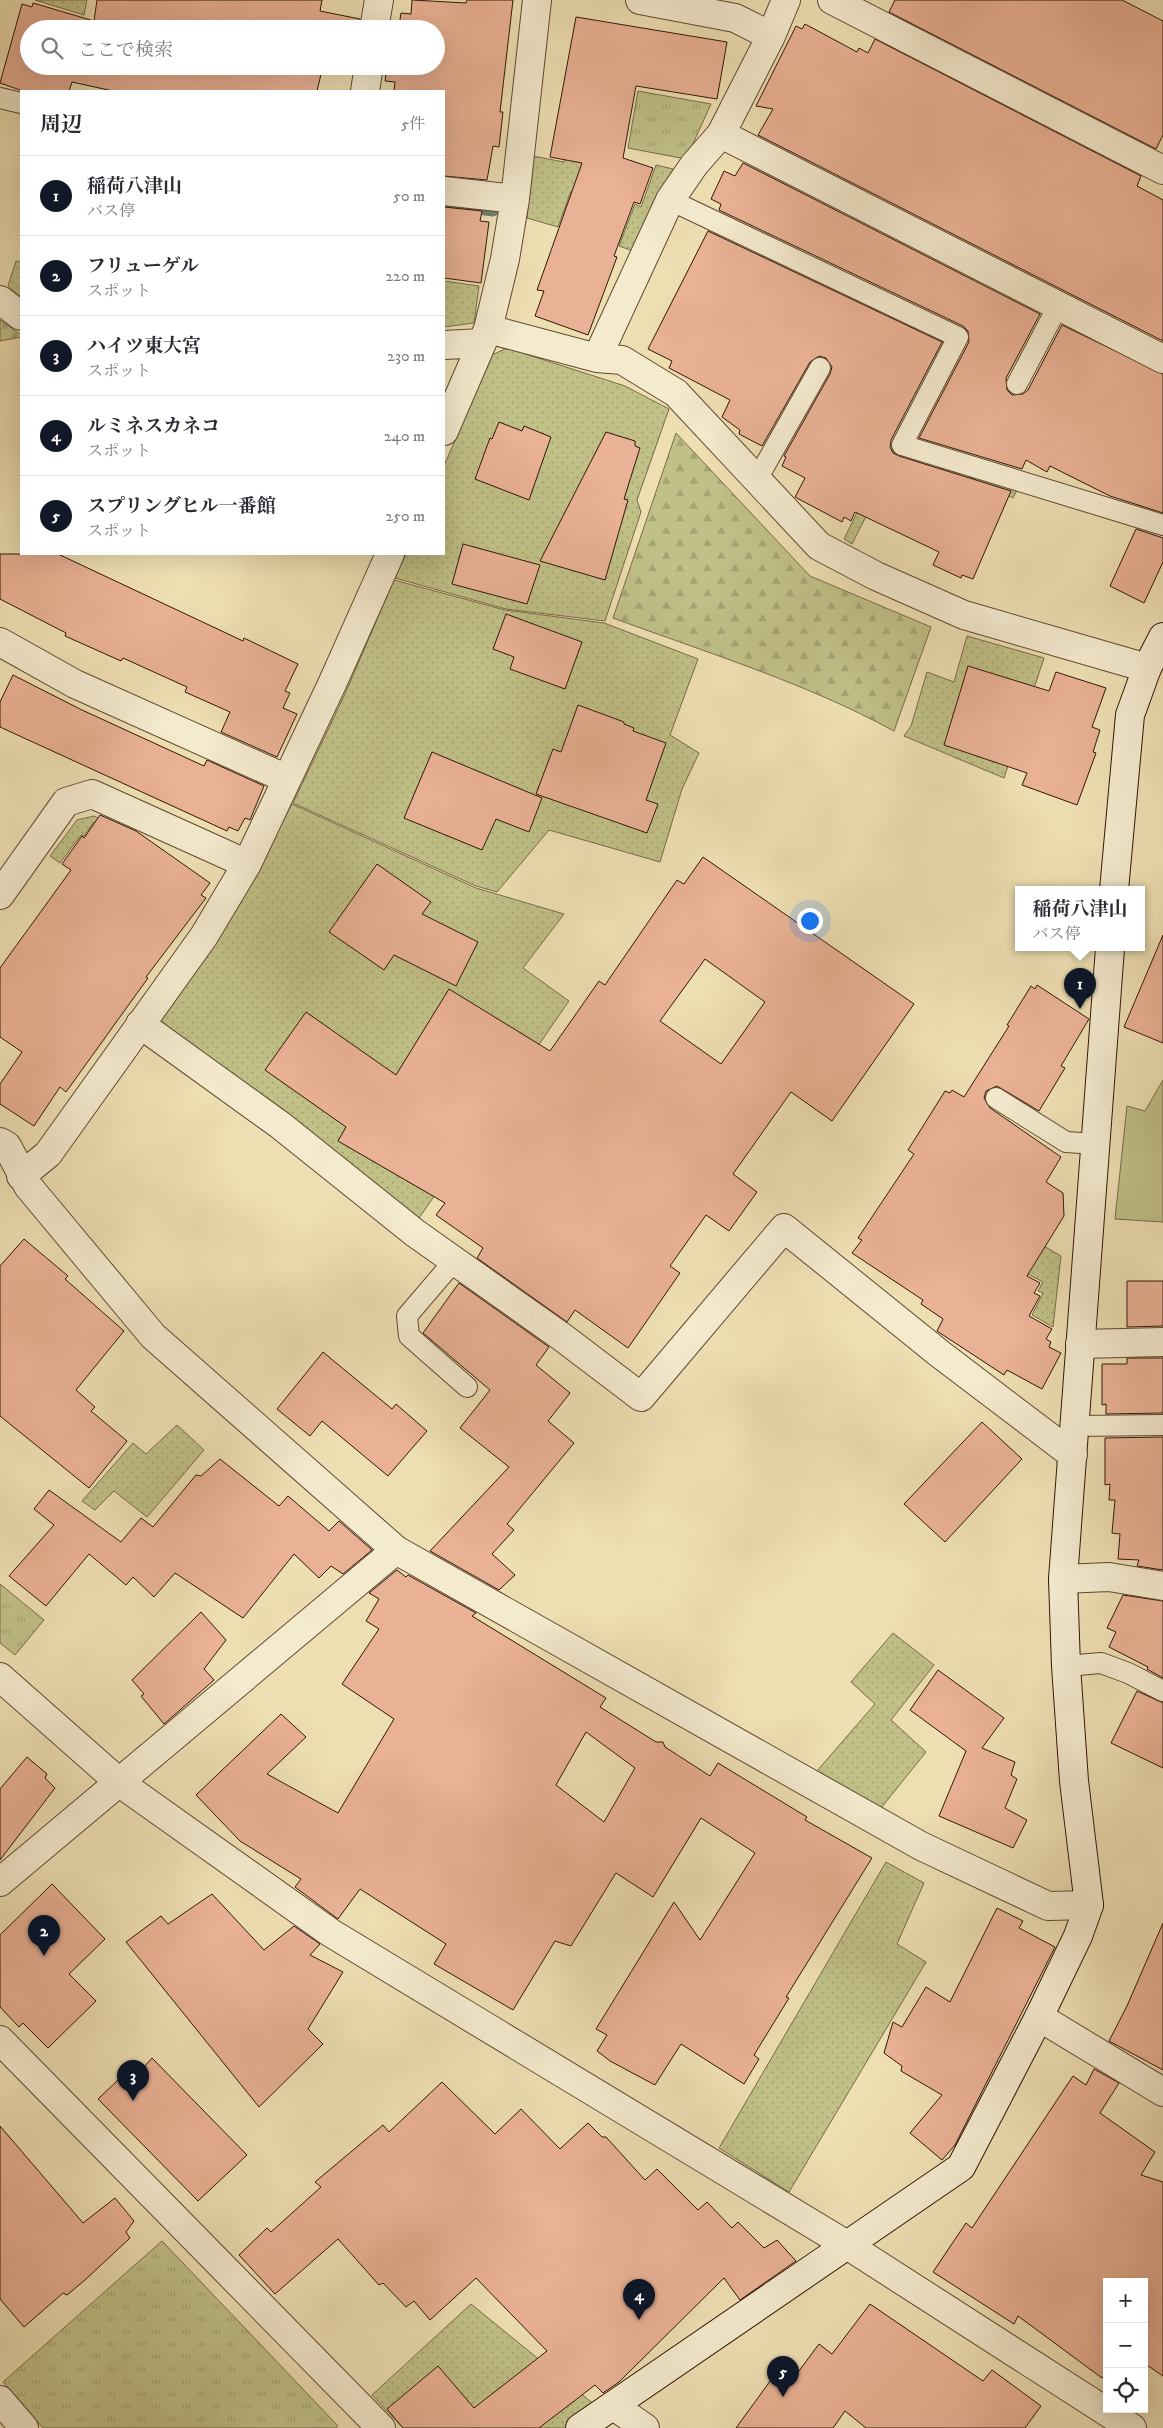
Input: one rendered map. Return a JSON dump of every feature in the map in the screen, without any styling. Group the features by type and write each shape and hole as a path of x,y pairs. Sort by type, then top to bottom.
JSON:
{"street":[{"path":"376,20 379,0"},
{"path":"445,428 485,336 505,259 515,200 537,0"},
{"path":"640,0 735,18 771,36"},
{"path":"597,358 670,200 694,165 721,134 771,36 786,0"},
{"path":"832,0 1163,170"},
{"path":"365,90 368,75"},
{"path":"721,134 1163,359"},
{"path":"445,191 515,200"},
{"path":"0,300 20,315"},
{"path":"445,345 485,336 597,358 622,360 676,393 756,481 819,546 876,576 964,615 1147,668"},
{"path":"21,1176 48,1154 204,936 247,864 390,555"},
{"path":"1114,886 1130,715 1147,668 1163,637"},
{"path":"0,642 75,684 287,780"},
{"path":"0,894 66,802 92,794 247,864"},
{"path":"580,2428 961,2168 1039,2017 1078,1936 1089,1905 1074,1781 1062,1579 1074,1455 1080,1344 1110,951"},
{"path":"140,1024 280,1125 415,1233 562,1337 641,1396 784,1228 940,1354 1074,1455"},
{"path":"0,1142 7,1146 21,1176 153,1336 396,1550 922,1846 1048,1906 1089,1905"},
{"path":"1080,1344 1163,1342"},
{"path":"0,1882 396,1550"},
{"path":"1062,1579 1109,1577 1163,1586"},
{"path":"0,1677 120,1783 331,1933 847,2245 1132,2428"},
{"path":"1039,2017 1163,2092"},
{"path":"0,2040 380,2428"},
{"path":"0,2400 24,2428"},
{"path":"614,2406 645,2428"}],"lane":[{"path":"0,98 20,104"},
{"path":"670,200 958,336 902,445 1163,525"},
{"path":"1017,384 1058,306"},
{"path":"756,481 820,368"},
{"path":"996,1098 1066,1142 1096,1144"},
{"path":"454,1261 407,1316 409,1336 467,1387"},
{"path":"1075,1426 1163,1425"},
{"path":"1066,1666 1101,1663 1128,1673 1163,1691"}],"green space":[{"path":"35,0 87,0 84,15"},
{"path":"638,91 711,104 686,159 628,148"},
{"path":"569,145 591,148 576,192 571,191 558,227 527,218 533,156 564,162"},
{"path":"656,165 673,169 633,251 619,246 635,204 641,207"},
{"path":"16,261 20,262 20,296 8,286"},
{"path":"445,281 479,286 474,323 445,327"},
{"path":"0,320 20,334 20,337 0,341"},
{"path":"507,348 625,386 669,409 637,500 641,512 605,621 506,609 395,578 406,555 445,555 445,464 492,355"},
{"path":"676,433 810,576 931,627 894,731 791,683 613,618"},
{"path":"889,448 898,453 852,544 844,539"},
{"path":"942,465 1018,488 1013,498 961,473 955,483 930,486"},
{"path":"394,580 505,610 604,623 698,659 670,735 699,753 682,789 660,862 549,830 497,892 476,886 293,803 345,694"},
{"path":"967,636 1044,658 1004,778 904,736 911,726 927,672 954,682"},
{"path":"292,804 476,888 564,914 523,968 569,1001 417,1221 160,1020 235,907"},
{"path":"94,816 133,835 115,836 94,822 84,836 81,835 60,863 50,856 77,820"},
{"path":"1163,1080 1163,1222 1115,1219 1127,1106 1145,1111"},
{"path":"1018,1231 1061,1256 1053,1327 1032,1315 1043,1293 1038,1291 1043,1282 1017,1268"},
{"path":"177,1425 204,1450 147,1517 114,1491 95,1510 82,1501 133,1443 146,1454"},
{"path":"0,1584 44,1620 15,1655 0,1643"},
{"path":"893,1633 934,1665 891,1720 926,1752 877,1813 817,1771 875,1704 851,1682"},
{"path":"886,1862 924,1883 897,1944 926,1962 789,2192 719,2148"},
{"path":"162,2241 338,2426 336,2428 43,2428 3,2382"},
{"path":"471,2304 596,2406 565,2428 403,2428 372,2395"}],"building":[{"path":"97,0 322,0 320,11 360,19 360,20 94,20"},
{"path":"412,0 466,3 467,0 513,0 500,112 503,112 499,147 493,146 487,180 445,176 445,90 394,90 395,82 385,81 386,75 445,75 445,20 400,20 401,13 411,14"},
{"path":"895,0 1122,0 1163,21 1163,135 1156,149 889,12"},
{"path":"33,3 91,20 20,20 20,75 321,75 317,90 108,90 72,82 69,90 20,90 0,83 22,4 32,7"},
{"path":"576,17 727,42 717,99 636,86 623,158 653,168 640,204 634,202 614,256 617,257 588,335 535,316 544,291 537,290 582,163 550,157"},
{"path":"805,24 857,52 859,48 868,53 875,39 1141,176 1137,186 1163,200 1163,341 758,135 773,109 756,106 796,26 802,29"},
{"path":"743,163 1040,314 1006,378 1007,390 1012,395 1023,394 1028,390 1062,325 1163,374 1163,513 1110,496 1050,466 1047,472 1026,460 1022,469 919,438 969,342 968,331 963,326 719,210 721,204 711,199 724,171 735,176"},
{"path":"445,207 482,211 480,221 489,222 481,283 445,278"},
{"path":"708,231 942,342 891,440 890,447 893,453 899,456 1011,491 973,579 962,575 961,578 933,565 939,552 855,512 851,521 844,517 842,522 795,497 805,478 782,466 786,457 784,456 830,374 832,367 826,358 819,356 810,362 762,446 739,434 740,430 722,417 730,400 669,368 672,361 648,349"},
{"path":"499,422 522,431 524,426 551,437 529,500 475,479 490,438 492,439"},
{"path":"606,432 635,441 635,446 640,448 624,499 628,500 605,580 540,561"},
{"path":"1136,529 1163,538 1163,562 1144,603 1110,586"},
{"path":"463,544 540,565 527,604 452,584"},
{"path":"0,554 60,555 243,641 244,638 298,664 285,691 290,693 283,708 297,714 277,757 221,732 230,712 185,692 187,687 123,658 121,661 65,636 66,633 0,599"},
{"path":"506,614 582,642 565,689 510,669 514,657 493,649"},
{"path":"968,666 1049,691 1056,672 1106,688 1092,727 1100,730 1093,752 1096,753 1077,805 1022,785 1027,773 944,745"},
{"path":"13,675 82,710 204,766 207,760 264,786 250,820 245,818 238,831 229,827 227,831 0,727 0,702"},
{"path":"578,705 624,722 624,724 634,728 633,731 666,743 646,800 658,804 647,833 536,794 553,749 561,752"},
{"path":"432,752 542,798 529,832 496,819 482,850 404,818"},
{"path":"100,815 136,831 210,883 201,895 206,898 146,977 148,978 66,1092 60,1087 34,1126 0,1104 0,1084 22,1052 0,1037 0,968 71,870 62,864"},
{"path":"703,857 914,1004 832,1121 791,1092 733,1174 757,1192 729,1231 706,1215 670,1266 680,1273 628,1348 575,1310 567,1322 477,1258 483,1248 436,1215 445,1203 338,1141 346,1127 265,1070 306,1012 396,1075 449,989 550,1051 599,981 605,985 677,880 684,884","holes":["705,959 765,1002 721,1064 660,1021"]},
{"path":"377,864 431,902 422,914 478,942 456,986 394,955 384,970 329,932"},
{"path":"1163,935 1163,1043 1124,1027"},
{"path":"1037,985 1089,1019 1061,1066 1065,1068 1039,1111 997,1086 986,1091 984,1098 990,1108 1061,1157 1046,1182 1063,1193 1064,1216 1027,1276 1040,1283 1034,1293 1040,1296 1029,1316 1052,1329 1046,1339 1051,1342 1049,1347 1061,1353 1042,1389 1007,1370 1004,1375 937,1331 943,1319 921,1304 923,1300 852,1253 862,1240 858,1238 914,1154 908,1150 945,1091 950,1093 952,1090 964,1097 1009,1026 1007,1025 1031,986 1035,989"},
{"path":"24,1239 68,1276 65,1279 124,1331 76,1390 95,1407 91,1411 127,1441 89,1488 0,1416 0,1266"},
{"path":"1127,1281 1163,1281 1163,1326 1127,1327"},
{"path":"459,1283 549,1347 536,1365 570,1393 548,1421 574,1443 507,1524 514,1530 492,1554 515,1575 499,1590 430,1551 509,1467 460,1428 490,1390 423,1333"},
{"path":"323,1352 392,1409 396,1404 427,1431 388,1476 322,1421 310,1436 277,1409"},
{"path":"1127,1358 1163,1358 1163,1413 1106,1414 1106,1404 1102,1405 1102,1364 1127,1364"},
{"path":"982,1422 1022,1459 945,1542 904,1504"},
{"path":"1163,1437 1163,1570 1137,1566 1139,1560 1118,1559 1120,1534 1112,1533 1115,1500 1109,1500 1110,1484 1105,1485 1105,1438"},
{"path":"220,1459 279,1506 288,1496 329,1531 339,1521 372,1550 343,1574 331,1566 319,1578 294,1554 243,1618 175,1573 154,1597 133,1577 126,1585 89,1554 46,1606 9,1576 54,1525 34,1509 49,1490 121,1542 141,1518 153,1527 196,1475 201,1476"},
{"path":"397,1570 406,1577 408,1575 476,1613 472,1616 606,1698 600,1707 656,1742 663,1742 665,1747 710,1776 718,1763 807,1817 805,1820 872,1858 786,1997 789,1998 754,2055 759,2059 744,2084 681,2044 655,2085 610,2061 597,2051 607,2035 596,2029 674,1902 700,1940 755,1853 701,1818 653,1897 616,1873 571,1946 555,1941 513,2010 434,1964 446,1944 360,1889 338,1919 295,1887 301,1879 240,1841 196,1795 281,1714 306,1737 267,1774 338,1813 394,1719 342,1684 379,1629 366,1621 379,1599 369,1593","holes":["586,1732 635,1768 604,1822 556,1785"]},
{"path":"1123,1595 1163,1601 1163,1678 1147,1669 1148,1667 1109,1647 1116,1632 1107,1628"},
{"path":"201,1612 226,1640 204,1669 214,1680 164,1724 141,1696 144,1694 132,1680"},
{"path":"938,1670 1004,1718 982,1748 1015,1762 1011,1775 1017,1779 1005,1808 1027,1820 1013,1848 939,1816 966,1751 910,1710"},
{"path":"1137,1691 1163,1703 1163,1768 1111,1743"},
{"path":"27,1757 47,1774 45,1778 55,1788 0,1860 0,1789"},
{"path":"52,1884 105,1939 69,1974 96,2001 48,2048 23,2023 19,2027 0,2007 0,1935"},
{"path":"212,1894 264,1950 294,1926 320,1944 310,1955 343,1972 308,2029 323,2044 259,2107 126,1942 161,1916 168,1924"},
{"path":"997,1908 1023,1921 1019,1928 1055,1947 955,2145 942,2160 910,2133 942,2095 901,2071 902,2066 884,2053 893,2022 902,2027 926,1987 950,2002"},
{"path":"1163,1923 1163,2070 1109,2041 1127,2006"},
{"path":"152,2058 247,2155 198,2201 98,2099 137,2062 143,2068"},
{"path":"1094,2069 1119,2083 1100,2113 1155,2152 1141,2175 1163,2182 1163,2376 1148,2366 1148,2278 1103,2278 1102,2378 1018,2316 1014,2324 933,2272 966,2223 972,2228 1073,2076 1086,2085"},
{"path":"442,2082 495,2134 521,2109 560,2149 588,2123 602,2137 606,2137 645,2180 657,2169 698,2210 707,2202 732,2228 738,2222 764,2248 777,2240 796,2261 740,2300 724,2278 619,2382 603,2393 595,2385 539,2428 403,2428 387,2409 438,2366 474,2408 547,2351 476,2278 430,2320 414,2301 406,2307 383,2283 379,2285 338,2239 275,2294 239,2255 267,2228 271,2232 321,2187 315,2182 383,2125 389,2132"},
{"path":"0,2126 83,2223 115,2198 134,2221 126,2232 130,2238 85,2280 67,2295 63,2293 24,2327 0,2299"},
{"path":"870,2304 983,2381 992,2370 1041,2406 1025,2428 866,2428 845,2411 833,2428 736,2428 776,2373 790,2383 819,2344 832,2354"}],"waterway":[{"path":"448,205 493,211"}],"place":[{"name":"稲荷八津山","path":"1080,1009"},
{"name":"フリューゲル","path":"44,1956"},
{"name":"ハイツ東大宮","path":"133,2101"},
{"name":"ルミネスカネコ","path":"639,2320"},
{"name":"スプリングヒル一番館","path":"783,2397"}]}
